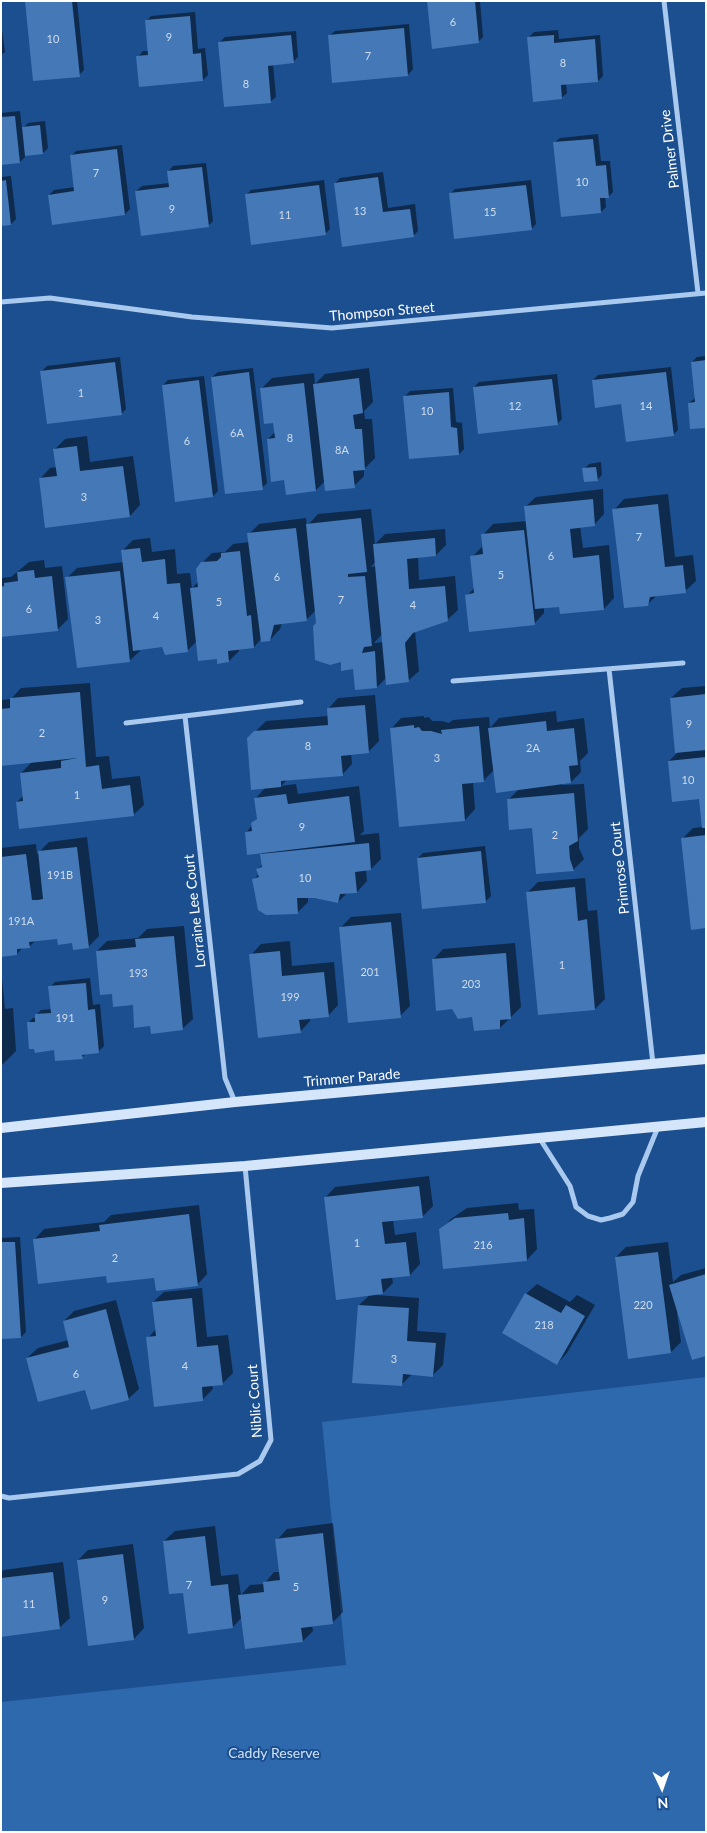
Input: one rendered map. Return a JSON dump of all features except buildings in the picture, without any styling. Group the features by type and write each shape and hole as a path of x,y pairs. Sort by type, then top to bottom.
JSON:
{"main road":[{"name":"Trimmer Parade","path":"1,1128 235,1102 706,1060"},
{"path":"1,1183 245,1166 706,1122"}],"street":[{"name":"Palmer Drive","path":"664,1 698,293"},
{"name":"Thompson Street","path":"1,302 50,298 192,317 332,328 706,293"},
{"path":"454,681 683,663"},
{"name":"Primrose Court","path":"609,669 653,1064"},
{"path":"126,723 300,702"},
{"name":"Lorraine Lee Court","path":"185,716 226,1078 235,1102"},
{"path":"539,1137 570,1186 576,1207 588,1216 601,1220 623,1214 633,1202 638,1176 658,1126"},
{"name":"Niblic Court","path":"1,1496 10,1498 238,1474 260,1460 271,1440 245,1166"}],"green space":[{"name":"Caddy Reserve","path":"706,1377 706,1832 1,1832 1,1702 346,1665 322,1422"}]}
